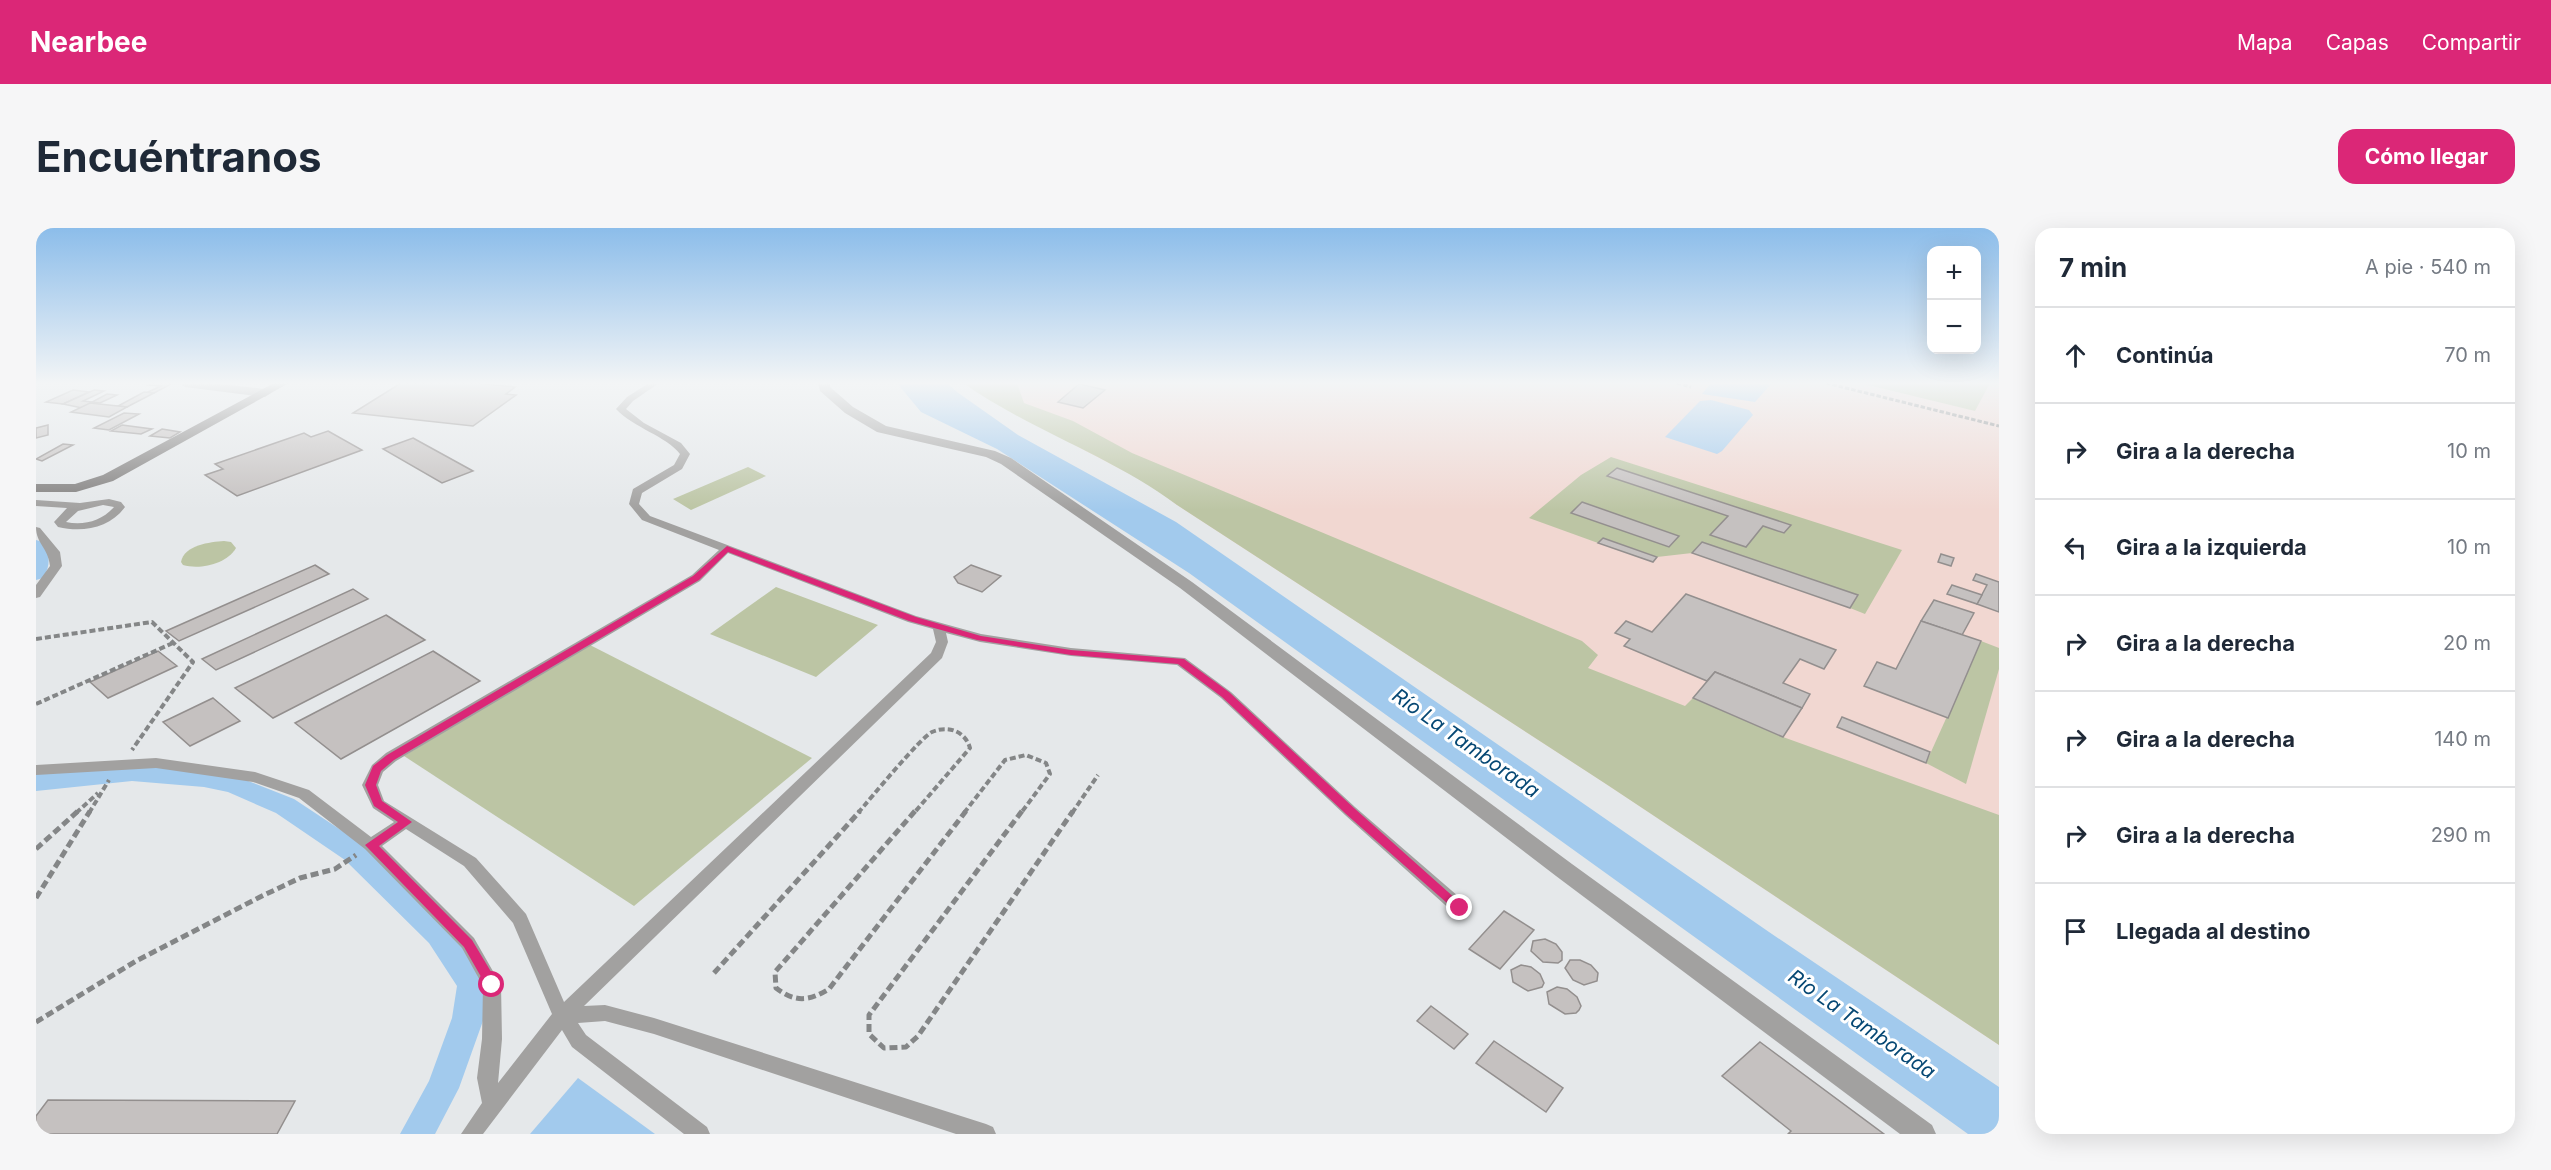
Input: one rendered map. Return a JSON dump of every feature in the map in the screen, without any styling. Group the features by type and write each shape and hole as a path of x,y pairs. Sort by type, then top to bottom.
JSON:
{"main road":[{"path":"36,488 76,488 108,478 205,425"}],"street":[{"path":"876,425 882,429 990,454 1006,462 1177,578 1564,870 1922,1134"}],"lane":[{"path":"642,425 678,445 685,454 678,467 637,491 634,504 646,518 834,591 939,627 980,638 1071,652 1180,661 1226,695 1350,811 1460,908"},
{"path":"36,503 80,506 109,502 120,507 111,517 93,524 74,527 62,525 61,518 80,506"},
{"path":"36,530 54,552 56,566 36,594"},
{"path":"700,1134 579,1041 555,1003 520,919 470,862 378,804 370,785 377,769 391,757 696,578 727,548"},
{"path":"471,1134 562,1016 937,655 942,642 939,627"},
{"path":"36,770 156,763 255,777 303,794 366,848 468,943 492,985 492,1039 487,1078 493,1106"},
{"path":"366,848 406,822"},
{"path":"562,1016 605,1014 654,1026 986,1134"}],"path":[{"path":"36,639 152,622 193,662 121,765"},
{"path":"36,704 173,643"},
{"path":"714,973 930,733 944,729 958,730 968,739 970,748 775,972 776,988 790,999 811,1000 829,989 1005,760 1015,755 1032,754 1046,763 1050,774 869,1015 869,1035 884,1048 906,1047 918,1036 1098,775"},
{"path":"36,849 65,825 110,780"},
{"path":"36,898 103,788"},
{"path":"36,1022 136,961 300,878 334,869 366,848"}],"shaded area":[{"path":"1037,425 1999,425 1999,1045 1606,784 1177,505 1147,483"}],"green space":[{"path":"1035,425 1081,425 1132,453 1582,641 1598,655 1588,668 1685,706 1693,698 1783,737 1999,815 1999,1045 1606,784 1152,488"},
{"path":"1611,457 1902,550 1865,614 1850,608 1857,595 1702,542 1692,553 1657,557 1603,538 1598,543 1529,518 1581,475"},
{"path":"748,467 766,476 691,510 673,499"},
{"path":"224,541 231,542 236,548 232,554 220,562 197,567 183,565 181,562 183,556 192,548"},
{"path":"776,587 878,625 816,677 710,634"},
{"path":"1981,641 1999,648 1999,669 1966,784 1926,763"},
{"path":"588,644 812,758 634,906 404,756"}],"water":[{"name":"Río La Tamborada","path":"948,425 1004,425 1176,522 1769,932 1999,1087 1999,1134 1968,1134 1189,573 997,449"},
{"path":"1676,425 1744,425 1717,454 1665,437"},
{"path":"578,1078 655,1134 530,1134"}],"building":[{"path":"48,425 48,435 36,438 36,428"},
{"path":"99,425 118,425 109,430 94,428"},
{"path":"121,425 152,429 141,434 111,431"},
{"path":"162,429 180,432 170,438 150,436"},
{"path":"328,431 362,450 237,496 205,475 223,469 215,464 304,433 311,437"},
{"path":"413,438 473,471 442,483 383,449"},
{"path":"63,444 73,445 42,461 36,459"},
{"path":"1617,468 1791,525 1784,533 1763,526 1746,547 1710,535 1728,516 1607,476"},
{"path":"1582,502 1679,536 1669,547 1571,513"},
{"path":"1603,538 1657,557 1653,562 1598,543"},
{"path":"1702,542 1858,595 1850,608 1692,553"},
{"path":"1941,554 1954,558 1951,566 1938,562"},
{"path":"315,565 329,574 179,641 166,631"},
{"path":"971,565 1001,576 982,592 958,583 954,577"},
{"path":"1976,574 1999,582 1999,612 1977,604 1987,585 1973,580"},
{"path":"1952,585 1982,595 1977,604 1947,594"},
{"path":"353,589 368,599 216,670 202,659"},
{"path":"1686,594 1836,650 1824,669 1800,659 1783,683 1810,694 1802,708 1715,672 1707,681 1624,646 1630,639 1615,633 1626,621 1652,632"},
{"path":"1934,600 1974,613 1962,635 1921,621"},
{"path":"386,615 425,640 273,718 235,688"},
{"path":"1921,621 1981,641 1948,718 1864,686 1877,662 1896,669"},
{"path":"158,651 177,666 108,698 90,682"},
{"path":"433,651 480,681 341,759 295,723"},
{"path":"1715,672 1802,708 1783,737 1693,698"},
{"path":"213,698 240,721 190,746 163,722"},
{"path":"1842,717 1930,752 1926,763 1837,727"},
{"path":"1504,911 1534,930 1500,969 1469,949"},
{"path":"1545,939 1556,944 1562,952 1562,960 1558,963 1543,962 1531,951 1533,941"},
{"path":"1570,960 1580,960 1591,965 1598,973 1597,981 1584,985 1573,980 1565,968"},
{"path":"1521,965 1531,967 1540,974 1544,983 1542,987 1528,991 1513,982 1511,970"},
{"path":"1557,987 1567,989 1577,997 1581,1006 1576,1013 1565,1014 1549,1004 1547,992"},
{"path":"1431,1006 1468,1034 1454,1049 1417,1021"},
{"path":"1494,1041 1563,1088 1546,1112 1476,1063"},
{"path":"1760,1042 1884,1134 1788,1134 1791,1131 1722,1076"},
{"path":"48,1100 295,1101 277,1134 36,1134 36,1116"}],"waterway":[{"path":"36,546 40,558 36,574"},
{"path":"36,782 132,772 204,778 234,785 285,806 355,853 439,935 472,984 468,1018 443,1088 417,1134"}],"route":[{"path":"492,985 468,943 371,845 406,822 378,804 370,785 377,769 391,757 696,578 717,561 727,548 834,591 912,619 980,638 1071,652 1180,661 1226,695 1350,811 1460,908"}]}
